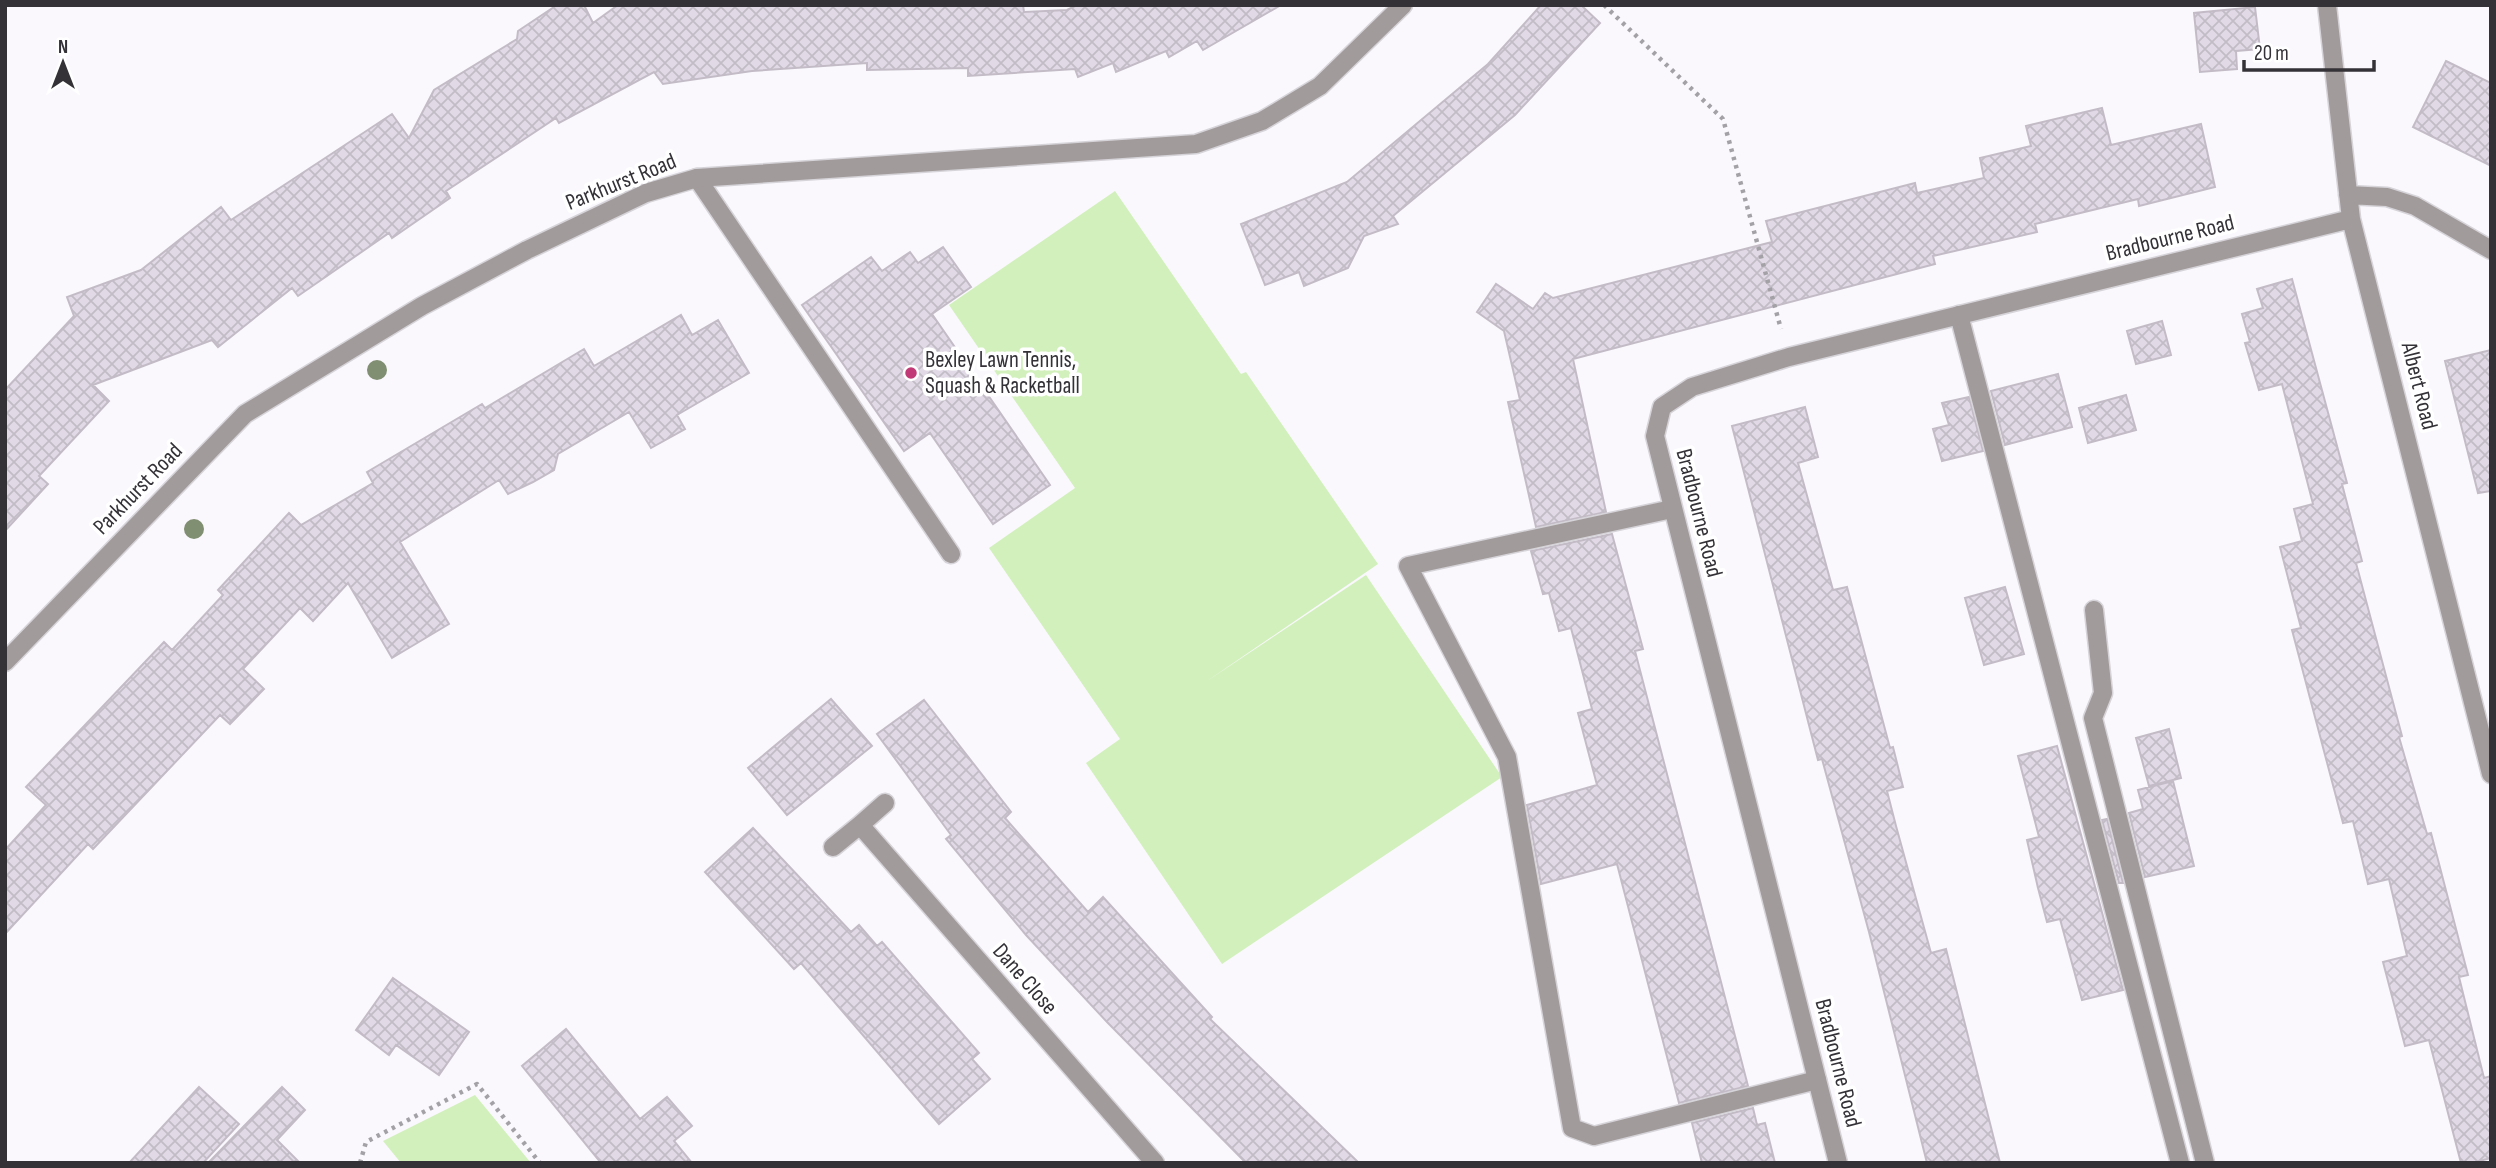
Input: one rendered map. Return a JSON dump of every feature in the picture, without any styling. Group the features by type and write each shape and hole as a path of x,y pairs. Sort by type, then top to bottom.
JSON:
{"street":[{"name":"Parkhurst Road","path":"5,662 245,414 422,306 527,250 646,193 697,178 1196,144 1262,121 1320,86 1403,5"},
{"name":"Albert Road","path":"2327,5 2351,219 2491,775"},
{"path":"697,178 951,554"},
{"path":"2348,195 2387,197 2415,205 2491,250"},
{"name":"Bradbourne Road","path":"1838,1163 1655,436 1662,407 1692,387 1789,357 2351,219"},
{"path":"1959,315 2180,1163"},
{"path":"1672,509 1408,566 1507,757 1572,1128 1594,1136 1817,1080"},
{"path":"2094,610 2103,693 2093,718 2205,1163"},
{"path":"832,847 885,803"},
{"name":"Dane Close","path":"860,825 1155,1163"}],"path":[{"path":"1604,5 1723,119 1789,357"},
{"path":"360,1163 366,1142 477,1084 540,1163"}],"green space":[{"path":"1115,191 1241,374 1246,372 1378,564 1207,681 1366,575 1502,777 1222,964 1086,763 1120,739 989,548 1075,488 949,305"},
{"path":"475,1095 531,1163 401,1163 383,1141"}],"building":[{"path":"557,5 584,5 593,23 618,5 1023,5 1024,12 1067,10 1077,5 1281,5 1203,50 1197,41 1169,57 1166,51 1116,72 1113,63 1078,77 1075,69 968,76 968,68 867,70 867,63 752,71 663,84 654,72 559,123 556,118 446,191 450,198 392,238 389,233 298,296 292,288 218,347 212,340 93,385 109,401 39,476 48,484 5,531 5,390 74,316 67,297 141,270 221,207 231,220 392,114 409,138 434,90 517,39 518,31"},
{"path":"1541,5 1581,5 1600,23 1515,115 1393,216 1398,224 1364,236 1348,268 1304,286 1299,272 1265,285 1241,224 1347,182 1488,64"},
{"path":"2255,7 2260,49 2236,51 2237,69 2200,72 2194,13"},
{"path":"2446,61 2491,83 2491,166 2413,127"},
{"path":"2102,108 2111,145 2201,124 2215,187 2139,206 2138,199 2035,224 2037,232 1933,256 1935,264 1573,359 1606,512 1536,527 1508,402 1520,400 1504,331 1477,312 1496,284 1533,309 1545,293 1553,298 1772,242 1766,221 1915,183 1917,193 1984,178 1980,158 2031,146 2026,126"},
{"name":"Bexley Lawn Tennis, Squash & Racketball","path":"943,247 971,287 932,314 1050,485 993,524 930,433 904,451 802,305 871,257 882,271 910,252 918,263"},
{"path":"2292,279 2347,483 2342,484 2362,561 2356,563 2402,736 2399,737 2427,834 2431,833 2468,975 2459,977 2484,1078 2491,1076 2491,1158 2472,1163 2461,1163 2429,1040 2405,1046 2383,962 2407,956 2389,879 2368,884 2353,821 2343,823 2292,630 2301,628 2280,547 2302,541 2294,509 2313,504 2282,384 2259,390 2245,343 2250,342 2242,314 2263,308 2257,289"},
{"path":"681,315 692,335 718,320 749,373 677,415 685,429 651,448 629,412 558,454 554,470 533,482 508,494 499,480 400,542 449,624 392,658 348,583 313,621 300,608 243,669 264,689 230,724 220,715 93,849 88,844 5,934 5,850 46,805 26,787 164,642 172,650 223,595 218,590 289,513 301,525 373,483 367,472 482,404 485,408 584,349 594,366"},
{"path":"2162,321 2171,355 2136,364 2127,331"},
{"path":"2491,350 2491,491 2478,493 2445,361"},
{"path":"2058,374 2072,427 2005,445 1991,391"},
{"path":"2126,395 2136,430 2088,443 2079,408"},
{"path":"1969,397 1983,451 1942,461 1933,429 1949,425 1942,403"},
{"path":"1805,407 1818,457 1798,463 1833,590 1847,587 1903,787 1887,791 1896,826 1931,953 1946,949 2000,1163 1927,1163 1869,932 1822,759 1818,760 1732,426"},
{"path":"1612,534 1643,649 1635,651 1748,1086 1679,1103 1617,864 1541,884 1527,805 1597,785 1578,713 1592,709 1571,628 1559,631 1549,593 1543,594 1531,551"},
{"path":"2005,587 2024,654 1984,665 1965,598"},
{"path":"831,699 872,746 787,815 748,768"},
{"path":"924,700 1011,812 1005,818 1088,912 1103,897 1212,1017 1210,1019 1359,1163 1246,1163 1107,1022 1026,935 946,839 951,835 877,734"},
{"path":"2169,729 2181,778 2149,786 2136,738"},
{"path":"2057,746 2123,990 2082,1000 2060,919 2047,922 2038,888 2027,840 2039,837 2018,756"},
{"path":"2173,781 2194,866 2145,877 2129,813 2143,809 2138,790"},
{"path":"2107,819 2123,883 2119,883 2102,820"},
{"path":"753,828 851,932 859,925 877,946 882,942 979,1053 972,1059 990,1079 939,1124 801,963 794,969 705,872"},
{"path":"393,978 469,1032 439,1075 396,1045 389,1055 356,1030"},
{"path":"566,1029 640,1119 667,1097 692,1126 674,1141 692,1163 601,1163 522,1066"},
{"path":"199,1087 239,1124 203,1163 129,1163"},
{"path":"282,1087 305,1110 277,1140 300,1163 208,1163"},
{"path":"1753,1108 1757,1125 1765,1123 1775,1163 1702,1163 1692,1123"}],"place":[{"name":"Bexley Lawn Tennis, Squash & Racketball","path":"911,373"}]}
